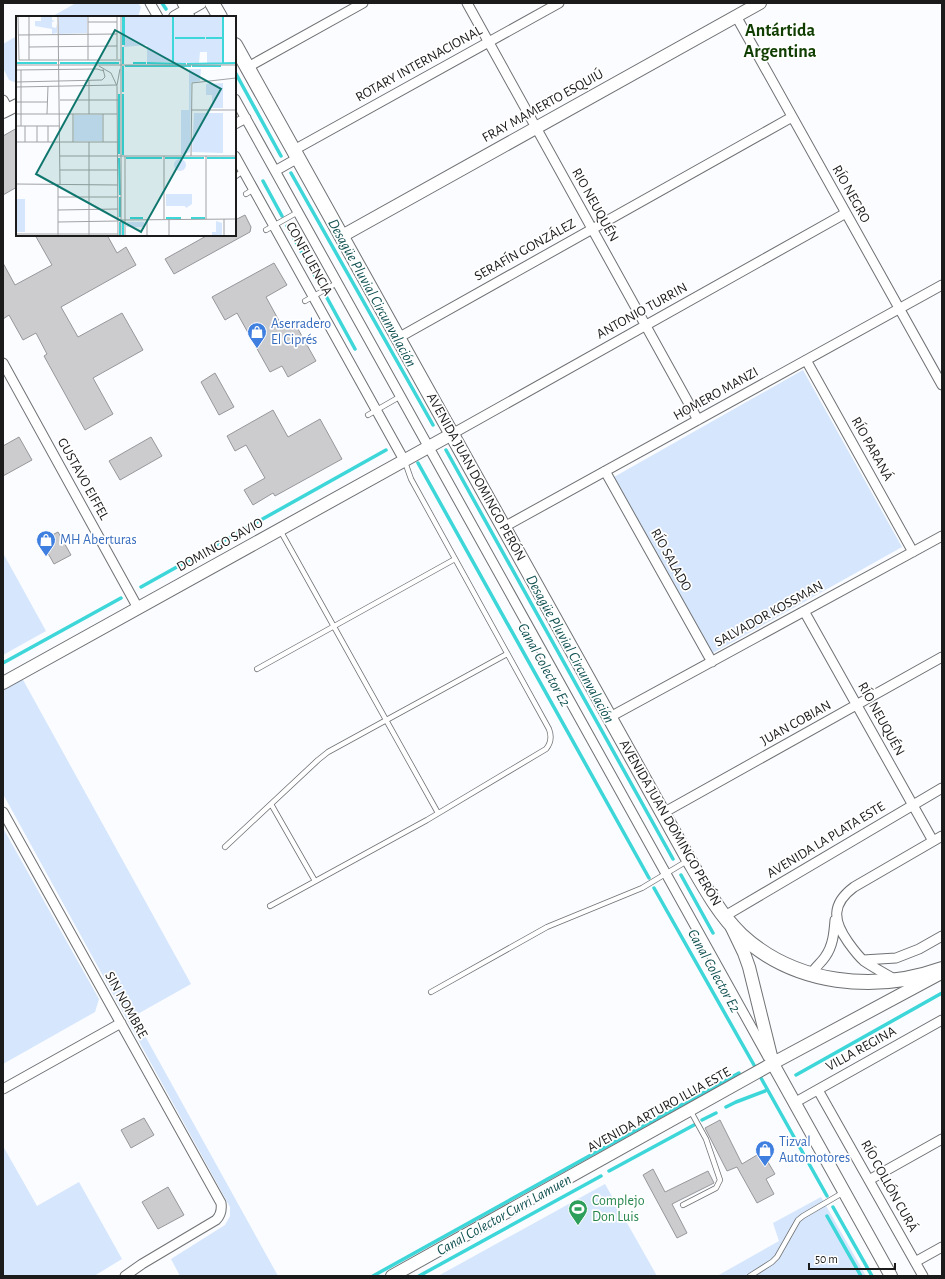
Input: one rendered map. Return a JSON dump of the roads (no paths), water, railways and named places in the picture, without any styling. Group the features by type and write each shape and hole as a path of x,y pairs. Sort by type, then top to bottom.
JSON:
{"main road":[{"path":"212,3 219,16"},
{"name":"AVENIDA JUAN DOMINGO PERÓN","path":"236,47 689,860 725,916"},
{"path":"725,916 742,935 764,952 778,961 811,974 862,982 917,977 942,969"}],"street":[{"path":"150,3 157,16"},
{"path":"176,16 200,3"},
{"path":"248,67 363,3"},
{"name":"RIO NEUQUÉN","path":"467,3 698,420"},
{"name":"ROTARY INTERNACIONAL","path":"275,171 296,154 559,3"},
{"name":"FRAY MAMERTO ESQUIÚ","path":"342,236 536,128 741,10 760,3"},
{"name":"RÍO NEGRO","path":"741,10 792,117 942,385"},
{"path":"236,101 772,1064"},
{"name":"SERAFÍN GONZÁLEZ","path":"398,338 792,117"},
{"path":"236,123 246,118"},
{"name":"CONFLUENCIA","path":"236,160 240,174 372,413 404,460"},
{"name":"ANTONIO TURRIN","path":"452,434 846,213"},
{"name":"HOMERO MANZI","path":"504,528 942,285"},
{"name":"RÍO PARANÁ","path":"806,360 913,552"},
{"name":"GUSTAVO EIFFEL","path":"3,363 138,608"},
{"name":"DOMINGO SAVIO","path":"3,683 452,434"},
{"name":"RÍO SALADO","path":"605,471 712,662"},
{"name":"SALVADOR KOSSMAN","path":"610,717 942,536"},
{"name":"RÍO NEUQUÉN","path":"804,611 933,842"},
{"name":"JUAN COBIAN","path":"663,813 942,657"},
{"name":"AVENIDA LA PLATA ESTE","path":"725,916 942,788"},
{"name":"SIN NOMBRE","path":"3,812 221,1203 222,1212 220,1216 212,1223 142,1264 125,1276"},
{"path":"811,974 830,948 837,909 841,900 847,893 854,887 942,836"},
{"name":"AVENIDA JUAN DOMINGO PERÓN","path":"725,916 738,939 749,967 772,1064 891,1276"},
{"path":"836,916 838,925 844,937 863,960 896,980"},
{"path":"863,960 896,958 919,949 942,936"},
{"name":"AVENIDA ARTURO ILLIA ESTE","path":"392,1276 772,1064 942,972"},
{"name":"VILLA REGINA","path":"794,1103 942,1020"},
{"path":"3,1089 121,1023"},
{"name":"RÍO COLLÓN CURÁ","path":"818,1090 922,1276"},
{"path":"869,1180 942,1139"},
{"path":"915,1262 942,1247"}],"lane":[{"path":"270,228 298,212"},
{"path":"309,299 337,283"},
{"path":"372,413 401,396"},
{"path":"270,906 438,813 546,749 550,743 550,732 411,479 404,460"},
{"path":"280,529 438,813"},
{"path":"257,669 455,559"},
{"path":"225,847 323,756 507,654"},
{"path":"271,804 315,881"},
{"path":"431,992 547,927 642,888 689,860"},
{"path":"683,1205 716,1188 720,1180 706,1139 690,1110"},
{"path":"750,1276 772,1262 777,1257 798,1220 844,1192"}],"waterway":[{"name":"Canal Colector E2","path":"162,3 166,9"},
{"name":"Desagüe Pluvial Circunvalación","path":"236,74 281,156"},
{"name":"Desagüe Pluvial Circunvalación","path":"291,173 433,425"},
{"name":"Canal Colector E2","path":"263,181 282,216"},
{"name":"Canal Colector E2","path":"287,226 321,287"},
{"name":"Canal Colector E2","path":"326,296 355,349"},
{"path":"141,587 386,450"},
{"name":"Desagüe Pluvial Circunvalación","path":"446,450 673,859"},
{"name":"Canal Colector E2","path":"418,463 649,878"},
{"path":"3,663 121,598"},
{"name":"Desagüe Pluvial Circunvalación","path":"681,875 713,933"},
{"name":"Canal Colector E2","path":"654,888 754,1065"},
{"name":"Canal Colector Curri Lamuen","path":"796,1075 942,993"},
{"path":"373,1276 739,1073"},
{"name":"Canal Colector E2","path":"761,1078 827,1196"},
{"name":"Canal Colector Curri Lamuen","path":"726,1107 765,1091"},
{"name":"Canal Colector Curri Lamuen","path":"702,1120 716,1113"},
{"name":"Canal Colector Curri Lamuen","path":"609,1171 694,1125"},
{"name":"Canal Colector Curri Lamuen","path":"419,1276 601,1176"},
{"name":"Canal Colector E2","path":"833,1207 872,1276"},
{"path":"827,1216 861,1276"}],"place":[{"name":"Aserradero El Ciprés","path":"257,349"},
{"name":"MH Aberturas","path":"46,557"},
{"name":"Tizval Automotores","path":"765,1167"},
{"name":"Complejo Don Luis","path":"578,1226"}],"district":[{"name":"Antártida Argentina","path":"780,41"}]}
